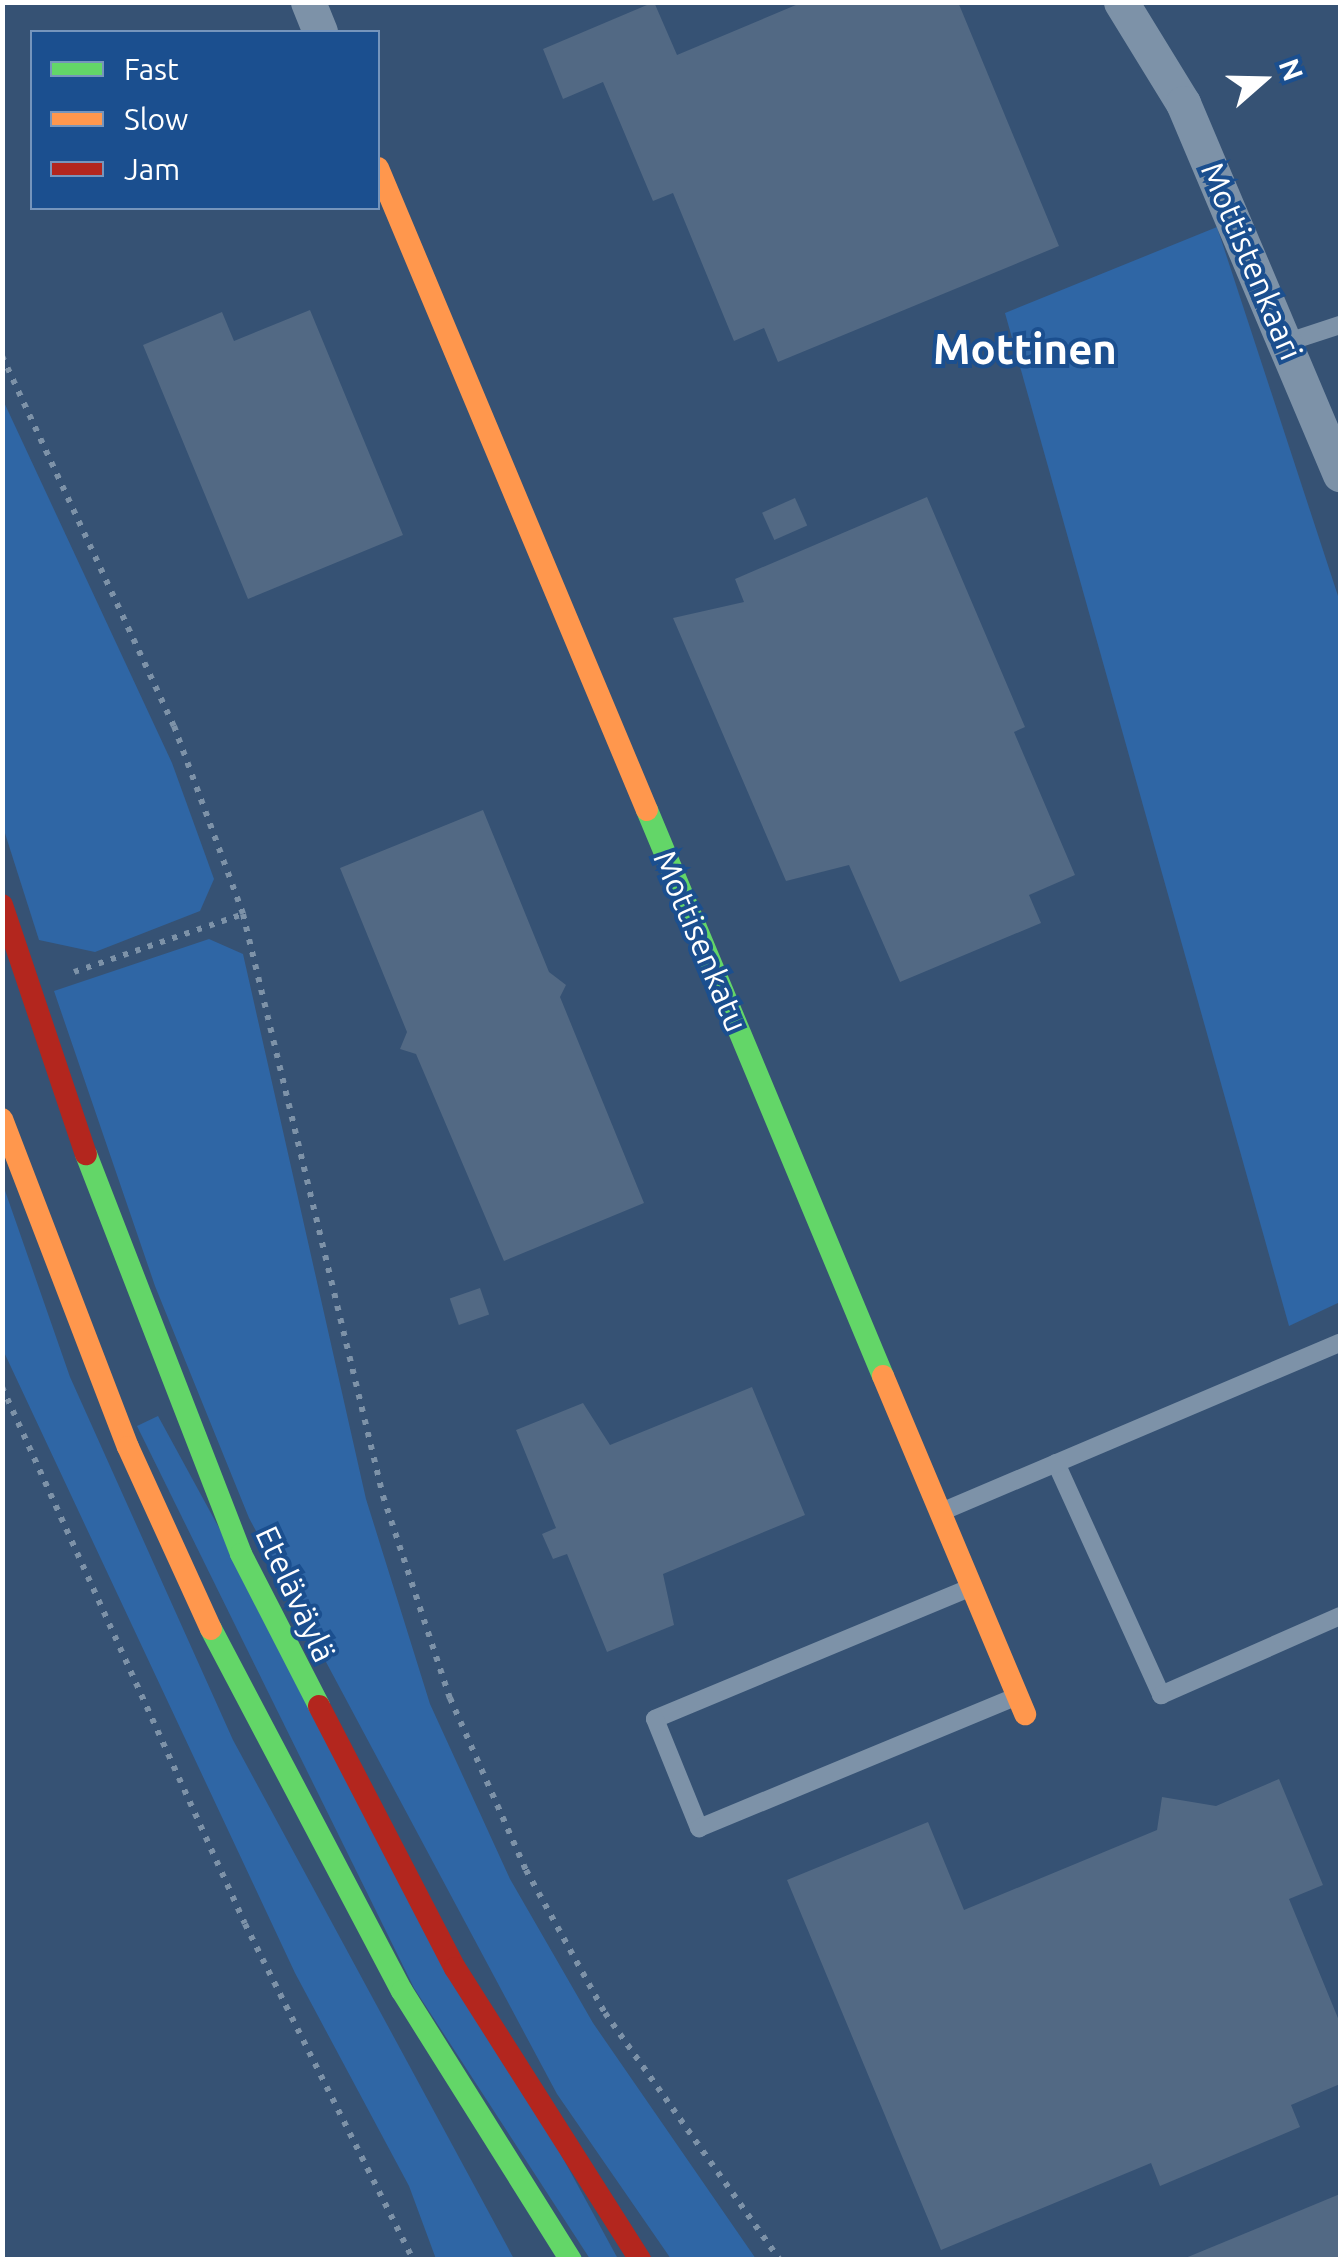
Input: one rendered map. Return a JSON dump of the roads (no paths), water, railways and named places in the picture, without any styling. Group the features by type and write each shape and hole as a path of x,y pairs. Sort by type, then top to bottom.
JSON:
{"main road":[{"name":"Mottisenkatu","path":"380,173 1022,1705"},
{"name":"Eteläväylä","path":"2,905 124,1268 240,1554 455,1968 640,2260"},
{"path":"2,1120 128,1447 238,1687 402,1991 571,2260"}],"street":[{"path":"308,2 319,30"},
{"name":"Mottistenkaari","path":"1121,2 1183,103 1288,342 1340,474"}],"lane":[{"path":"1288,342 1340,324"},
{"path":"941,1512 1340,1343"},
{"path":"1056,1463 1161,1695 1340,1616"},
{"path":"972,1587 654,1719 700,1828 1022,1705"}],"district":[{"name":"Mottinen","path":"1025,349"}]}
